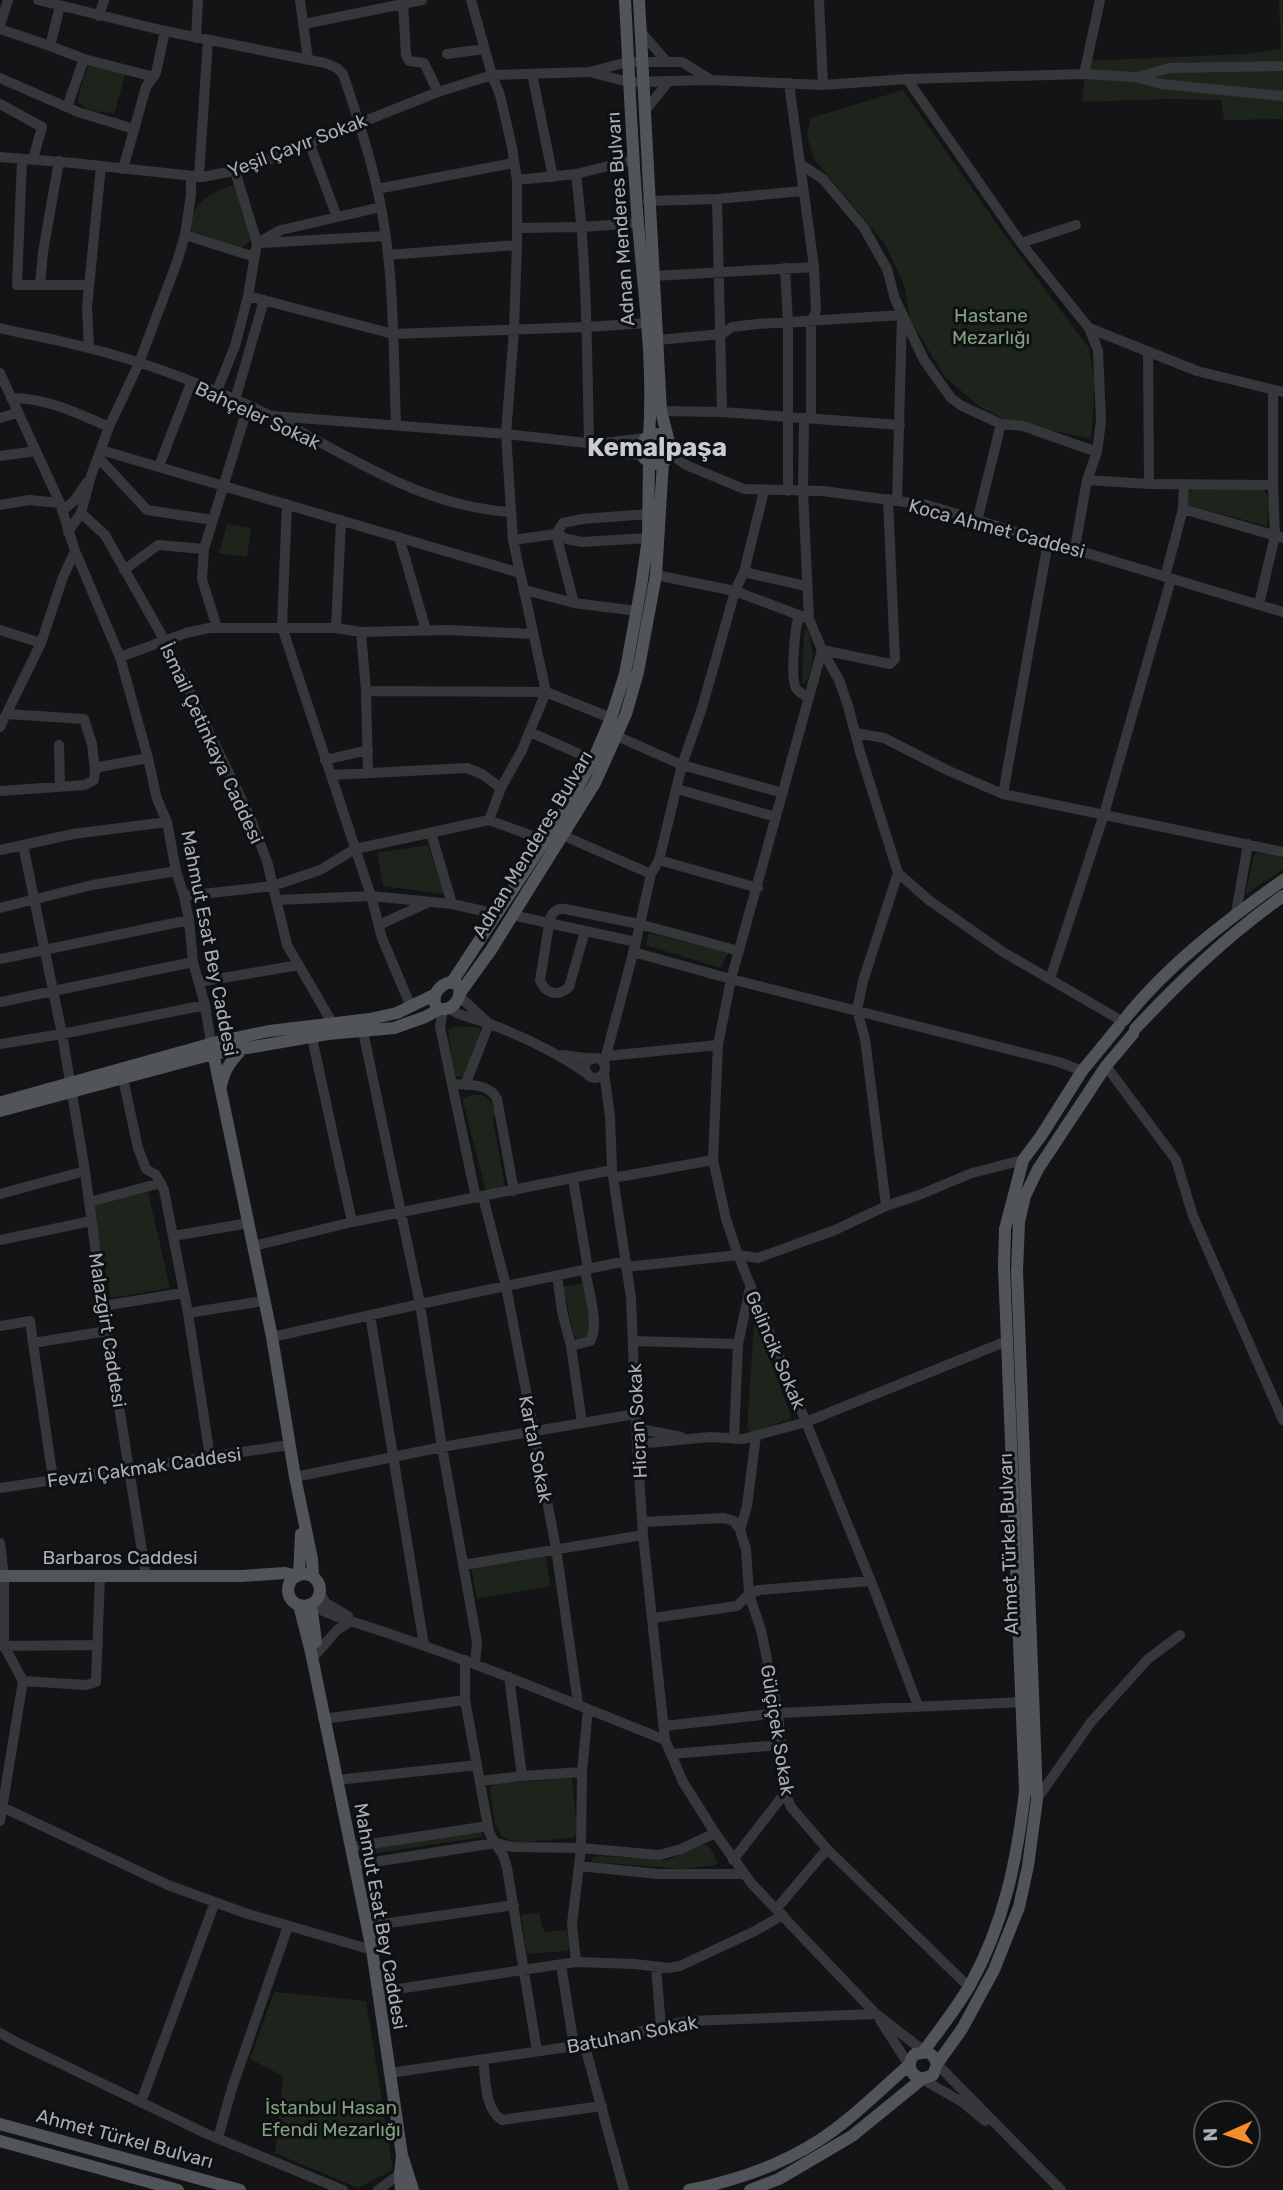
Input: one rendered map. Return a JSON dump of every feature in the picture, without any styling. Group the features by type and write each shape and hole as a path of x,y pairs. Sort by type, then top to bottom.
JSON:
{"main road":[{"name":"Adnan Menderes Bulvarı","path":"452,982 546,841 593,760 611,718 625,674 648,538 646,459 641,446 647,437 651,406 633,160 625,0"},
{"path":"639,0 644,81"},
{"name":"Adnan Menderes Bulvarı","path":"460,994 491,950 595,783 626,714 638,672 656,575 667,452 661,411 648,201 644,81"},
{"path":"646,459 654,463 667,452 662,435 653,434 647,437"},
{"name":"Ahmet Türkel Bulvarı","path":"924,2051 969,1987 995,1933 1014,1868 1025,1791 1004,1229 1023,1160 1082,1071 1144,995 1236,914 1283,880"},
{"name":"Ahmet Türkel Bulvarı","path":"937,2064 962,2029 994,1970 1019,1907 1028,1866 1037,1799 1017,1271 1019,1222 1025,1196 1038,1169 1106,1066 1134,1032 1195,967 1249,920 1283,896"},
{"path":"0,1111 269,1031 397,1013 435,995 440,987 452,982 459,986 457,1002 394,1028 242,1049 212,1049"},
{"path":"435,995 435,1004 444,1009"},
{"path":"1122,1022 1132,1021 1134,1032"},
{"name":"Mahmut Esat Bey Caddesi","path":"212,1049 272,1337 299,1502"},
{"path":"221,1089 223,1074 242,1049"},
{"path":"0,1103 71,1089"},
{"path":"299,1502 301,1552 298,1575 289,1588 306,1601 317,1653 317,1685"},
{"path":"299,1502 313,1576 319,1584 306,1601 317,1685"},
{"path":"241,1576 285,1573 313,1576"},
{"name":"Barbaros Caddesi","path":"2,1576 241,1576"},
{"path":"241,1576 282,1587 306,1601"},
{"name":"Mahmut Esat Bey Caddesi","path":"317,1685 368,1926 401,2155"},
{"path":"689,2190 741,2178 818,2141 909,2065 915,2054 924,2051 934,2057 937,2064 933,2075 922,2079 852,2136 779,2179 750,2190"},
{"path":"909,2065 914,2076 922,2079"},
{"name":"Ahmet Türkel Bulvarı","path":"0,2124 240,2190"},
{"name":"Ahmet Türkel Bulvarı","path":"0,2141 178,2190"},
{"path":"401,2155 401,2190"},
{"path":"401,2155 413,2190"}],"street":[{"path":"8,0 0,27 84,59 154,77"},
{"path":"38,0 196,38 325,63 337,68 342,74 360,121 381,207 393,334 396,425"},
{"path":"99,16 104,0"},
{"path":"196,38 198,0"},
{"path":"300,0 308,60"},
{"path":"304,24 422,0"},
{"path":"471,0 500,95 517,180 514,330 506,434 513,540 547,692 530,732 500,788 489,820"},
{"path":"819,0 823,85"},
{"path":"1084,74 1100,0"},
{"path":"403,3 406,55 409,61 424,63 438,92"},
{"path":"50,46 58,4"},
{"path":"124,169 146,86 156,73 165,31"},
{"path":"641,32 667,62"},
{"path":"68,531 81,513 109,427 139,363 185,235 195,176 208,40"},
{"path":"446,54 485,49"},
{"path":"67,107 84,59"},
{"path":"589,72 628,62 682,62 710,80"},
{"path":"1135,78 1169,68 1283,66"},
{"path":"589,72 629,82 710,80 823,85 907,79 1084,74 1283,96"},
{"name":"Yeşil Çayır Sokak","path":"0,157 195,176 235,171 360,121 492,75 589,72"},
{"path":"532,74 552,177"},
{"path":"0,78 67,107 134,129"},
{"path":"907,79 1021,243 1089,328 1098,350 1101,421 1097,452 1087,480 1075,548"},
{"path":"645,111 669,81"},
{"path":"789,83 814,267 816,312 811,322 803,491 806,586 804,617 839,680 898,873 930,901 1003,952 1122,1022"},
{"path":"0,104 42,127 27,159 16,285 88,285"},
{"path":"309,142 337,217"},
{"path":"517,180 576,174 633,160"},
{"path":"40,285 59,162"},
{"path":"377,189 513,163"},
{"path":"800,164 823,179 864,228 887,269 895,299 925,360 951,398 962,406 1002,424 1023,426 1097,452"},
{"path":"89,348 88,285 101,166"},
{"path":"216,393 234,346 248,296 257,243 235,171"},
{"path":"576,174 582,227 592,443"},
{"path":"648,201 717,200 803,191"},
{"path":"717,200 722,412"},
{"path":"257,243 281,230 381,207"},
{"path":"517,228 638,223"},
{"path":"1021,243 1076,225"},
{"path":"185,235 255,257"},
{"path":"257,243 385,236"},
{"path":"387,255 517,245"},
{"path":"654,276 814,267"},
{"path":"785,268 788,322 788,491"},
{"path":"248,296 393,334 647,323"},
{"path":"235,400 264,300"},
{"path":"658,340 722,334 732,327 902,315"},
{"path":"822,650 890,664 895,659 893,500 900,425 902,315"},
{"name":"Bahçeler Sokak","path":"0,328 89,348 139,363 248,406 398,484 481,510 511,512"},
{"path":"1089,328 1197,371 1278,391 1279,537 1259,604"},
{"path":"1148,352 1149,484"},
{"name":"Mahmut Esat Bey Caddesi","path":"0,373 61,507 75,551 120,657 158,799 167,822 189,920 193,962 205,1005 212,1049"},
{"path":"159,466 191,383"},
{"path":"11,398 29,398 64,407 109,427"},
{"path":"218,628 202,579 204,549 248,406"},
{"path":"661,411 722,412 900,425"},
{"path":"0,418 17,413"},
{"path":"268,416 592,443 647,437"},
{"path":"977,521 1002,424"},
{"path":"592,443 646,459"},
{"path":"0,456 36,451"},
{"name":"Koca Ahmet Caddesi","path":"667,452 685,465 744,489 823,491 927,505 1283,612"},
{"path":"99,454 159,466 520,573"},
{"path":"99,454 147,510 213,520"},
{"path":"0,505 29,500 61,507 74,501 91,476"},
{"path":"1087,480 1277,492"},
{"path":"1050,979 1104,814 1168,578 1183,509 1184,485"},
{"path":"444,1009 489,1024 558,1054 590,1076 599,1077 605,1064 635,947 651,874 659,860 682,765 702,708 735,591 744,572 764,491"},
{"path":"287,504 282,627 371,896 382,938 411,1007"},
{"path":"1183,509 1279,537"},
{"name":"İsmail Çetinkaya Caddesi","path":"81,513 105,536 165,641 250,817 267,861 288,945 333,1024"},
{"path":"574,603 556,534 563,523 649,514"},
{"path":"336,628 341,520"},
{"path":"513,540 556,534 582,542 648,538"},
{"path":"399,537 426,630"},
{"path":"1003,794 1048,542"},
{"path":"124,570 158,545 204,549"},
{"path":"0,727 41,643 75,551"},
{"path":"744,572 806,586"},
{"path":"656,575 735,591 804,617"},
{"path":"525,590 574,603 636,611"},
{"path":"804,617 796,626 794,682 799,692 809,698"},
{"path":"120,657 186,633 218,628 336,628 361,632 426,630 533,634"},
{"path":"0,630 41,643"},
{"path":"361,632 368,773"},
{"name":"Gelincik Sokak","path":"822,650 731,979 718,1045 713,1160 726,1219 750,1288 918,1706"},
{"path":"366,691 547,692 611,718"},
{"path":"0,699 13,702"},
{"path":"0,790 85,785 94,780 95,770 92,744 84,719 7,715"},
{"path":"530,732 593,760"},
{"path":"856,733 884,738 949,771 1003,794 1283,852"},
{"path":"617,736 682,765 783,793"},
{"path":"59,745 60,786"},
{"path":"325,760 368,750"},
{"path":"95,770 148,758"},
{"path":"331,775 467,768 482,774 500,788"},
{"path":"677,789 776,817"},
{"path":"184,896 273,886 320,870 355,849 489,820 546,841"},
{"path":"0,849 73,835 167,822"},
{"path":"431,833 452,904"},
{"path":"562,835 651,874"},
{"path":"1236,914 1248,844"},
{"name":"Malazgirt Caddesi","path":"23,845 62,1034 146,1576"},
{"path":"659,860 758,888"},
{"path":"0,908 92,885 176,871"},
{"path":"886,1206 865,1039 857,1010 863,981 898,873"},
{"path":"276,900 371,896 452,904 497,914"},
{"path":"379,925 431,902"},
{"path":"585,931 569,987 562,992 553,993 546,990 540,980 549,923 558,909 639,924 739,951"},
{"path":"512,915 585,931 731,979 1059,1062 1082,1071"},
{"path":"0,959 189,920"},
{"path":"0,1002 193,962"},
{"path":"199,982 299,965"},
{"path":"460,994 489,1024"},
{"path":"0,1044 205,1005"},
{"name":"Kartal Sokak","path":"444,1009 440,1027 452,1084 480,1198 506,1286 555,1548 578,1703"},
{"path":"465,1085 489,1024"},
{"path":"363,1031 420,1304 477,1642 470,1662 465,1700 489,1832 508,1868 537,2051"},
{"path":"312,1038 352,1222"},
{"path":"558,1054 599,1059 605,1064 718,1045"},
{"path":"593,1059 586,1065 602,1094 610,1116"},
{"name":"Hicran Sokak","path":"605,1064 612,1174 631,1297 636,1444 665,1740 683,1782 733,1860 876,2014"},
{"path":"1106,1066 1176,1160 1194,1216 1283,1420"},
{"path":"121,1073 138,1148 146,1170 156,1175 161,1183 188,1313 210,1457"},
{"path":"452,1084 484,1087 494,1092 498,1099 514,1191"},
{"path":"254,1245 352,1222 573,1179 713,1160"},
{"path":"272,1337 586,1269 738,1255 758,1258 835,1230 886,1206 972,1173 1023,1160"},
{"path":"0,1194 85,1171"},
{"path":"571,1346 590,1342 595,1326 573,1179"},
{"path":"89,1202 161,1183"},
{"path":"0,1240 91,1221"},
{"path":"173,1236 249,1223"},
{"path":"557,1275 582,1423"},
{"path":"734,1439 738,1344 750,1288"},
{"path":"103,1307 183,1293"},
{"path":"188,1313 263,1301"},
{"path":"370,1315 424,1645"},
{"path":"0,1326 30,1321 53,1479"},
{"path":"33,1343 107,1331"},
{"path":"633,1341 738,1344"},
{"path":"636,1444 710,1437 743,1439 756,1436 806,1422 1007,1341"},
{"path":"295,1477 442,1447 635,1414"},
{"path":"636,1428 691,1439"},
{"name":"Gülçiçek Sokak","path":"756,1436 747,1506 740,1530 746,1549 749,1594 761,1630 778,1713 785,1793 791,1807 827,1849 969,1987"},
{"name":"Fevzi Çakmak Caddesi","path":"0,1488 289,1445"},
{"path":"643,1522 724,1518 734,1521 740,1530"},
{"path":"463,1565 643,1535"},
{"path":"0,1543 2,1646 23,1681 0,1821"},
{"path":"23,1681 96,1682 100,1575"},
{"path":"653,1618 737,1606 749,1594 759,1590 870,1581"},
{"path":"306,1601 323,1611 470,1662 665,1740"},
{"path":"317,1653 337,1630 354,1622"},
{"path":"1037,1799 1091,1722 1148,1659 1180,1635"},
{"path":"2,1646 97,1645"},
{"path":"509,1677 522,1776"},
{"path":"323,1719 465,1700"},
{"path":"664,1726 778,1713 1021,1702"},
{"path":"576,1962 572,1924 581,1848 582,1772 588,1709"},
{"path":"671,1754 780,1745"},
{"path":"337,1780 477,1765"},
{"path":"480,1781 582,1772"},
{"path":"733,1860 785,1793"},
{"path":"2,1806 168,1885 288,1926 372,1950"},
{"path":"351,1847 488,1826"},
{"path":"355,1865 495,1843 513,1847 581,1848 659,1855 681,1849 715,1833"},
{"path":"378,1992 576,1962 668,1968 688,1962 755,1931 780,1912 827,1849"},
{"path":"579,1866 657,1874 744,1874"},
{"path":"141,2102 215,1902"},
{"path":"368,1926 514,1905"},
{"path":"218,2138 232,2088 288,1926"},
{"path":"561,1965 579,2045 602,2106 624,2190"},
{"path":"656,1967 661,2027"},
{"path":"876,2014 924,2051"},
{"path":"876,2014 909,2065"},
{"name":"Batuhan Sokak","path":"390,2073 579,2045 688,2021 876,2014"},
{"path":"0,2033 218,2138 343,2190"},
{"path":"483,2059 490,2106 502,2120 602,2106"},
{"path":"937,2064 1061,2190"},
{"path":"922,2079 962,2102 1019,2148"},
{"path":"378,2190 400,2174"}],"green space":[{"path":"1279,0 1283,0 1283,119 1224,120 1221,100 1082,102 1087,61 1243,54 1281,49"},
{"path":"89,63 126,72 114,114 88,109 77,100"},
{"name":"Hastane Mezarlığı","path":"903,90 1006,237 1089,348 1095,383 1091,439 1005,420 979,406 945,377 910,320 905,287 885,244 814,159 807,136 811,118"},
{"path":"235,185 252,240 241,248 192,231 191,222 203,200 219,190"},
{"path":"1260,488 1269,499 1267,526 1188,505 1189,492 1195,489"},
{"path":"227,524 251,528 247,557 219,553"},
{"path":"804,630 807,630 810,637 812,651 812,664 805,684 802,683"},
{"path":"428,845 444,894 383,886 377,853"},
{"path":"1259,852 1283,858 1283,869 1245,895 1254,855"},
{"path":"649,933 728,953 721,967 717,967 646,945"},
{"path":"455,1026 481,1028 465,1076 454,1077 448,1030"},
{"path":"483,1095 491,1102 496,1114 493,1119 505,1187 486,1191 462,1098"},
{"path":"148,1192 170,1288 111,1298 92,1205"},
{"path":"584,1283 591,1332 589,1336 578,1339 574,1335 563,1287"},
{"path":"754,1323 757,1324 791,1416 790,1419 752,1433 747,1430"},
{"path":"545,1554 551,1586 477,1599 471,1568"},
{"path":"572,1778 577,1830 574,1837 518,1843 502,1837 495,1824 490,1790 493,1784"},
{"path":"481,1831 482,1837 371,1854 369,1848"},
{"path":"702,1844 712,1851 718,1863 716,1865 684,1869 592,1862 593,1857 600,1856 668,1860"},
{"path":"539,1913 544,1932 567,1930 569,1948 566,1951 527,1954 521,1915"},
{"name":"İstanbul Hasan Efendi Mezarlığı","path":"274,1992 366,2001 393,2170 358,2188 275,2153 283,2076 250,2059"}],"district":[{"name":"Kemalpaşa","path":"657,447"}]}
